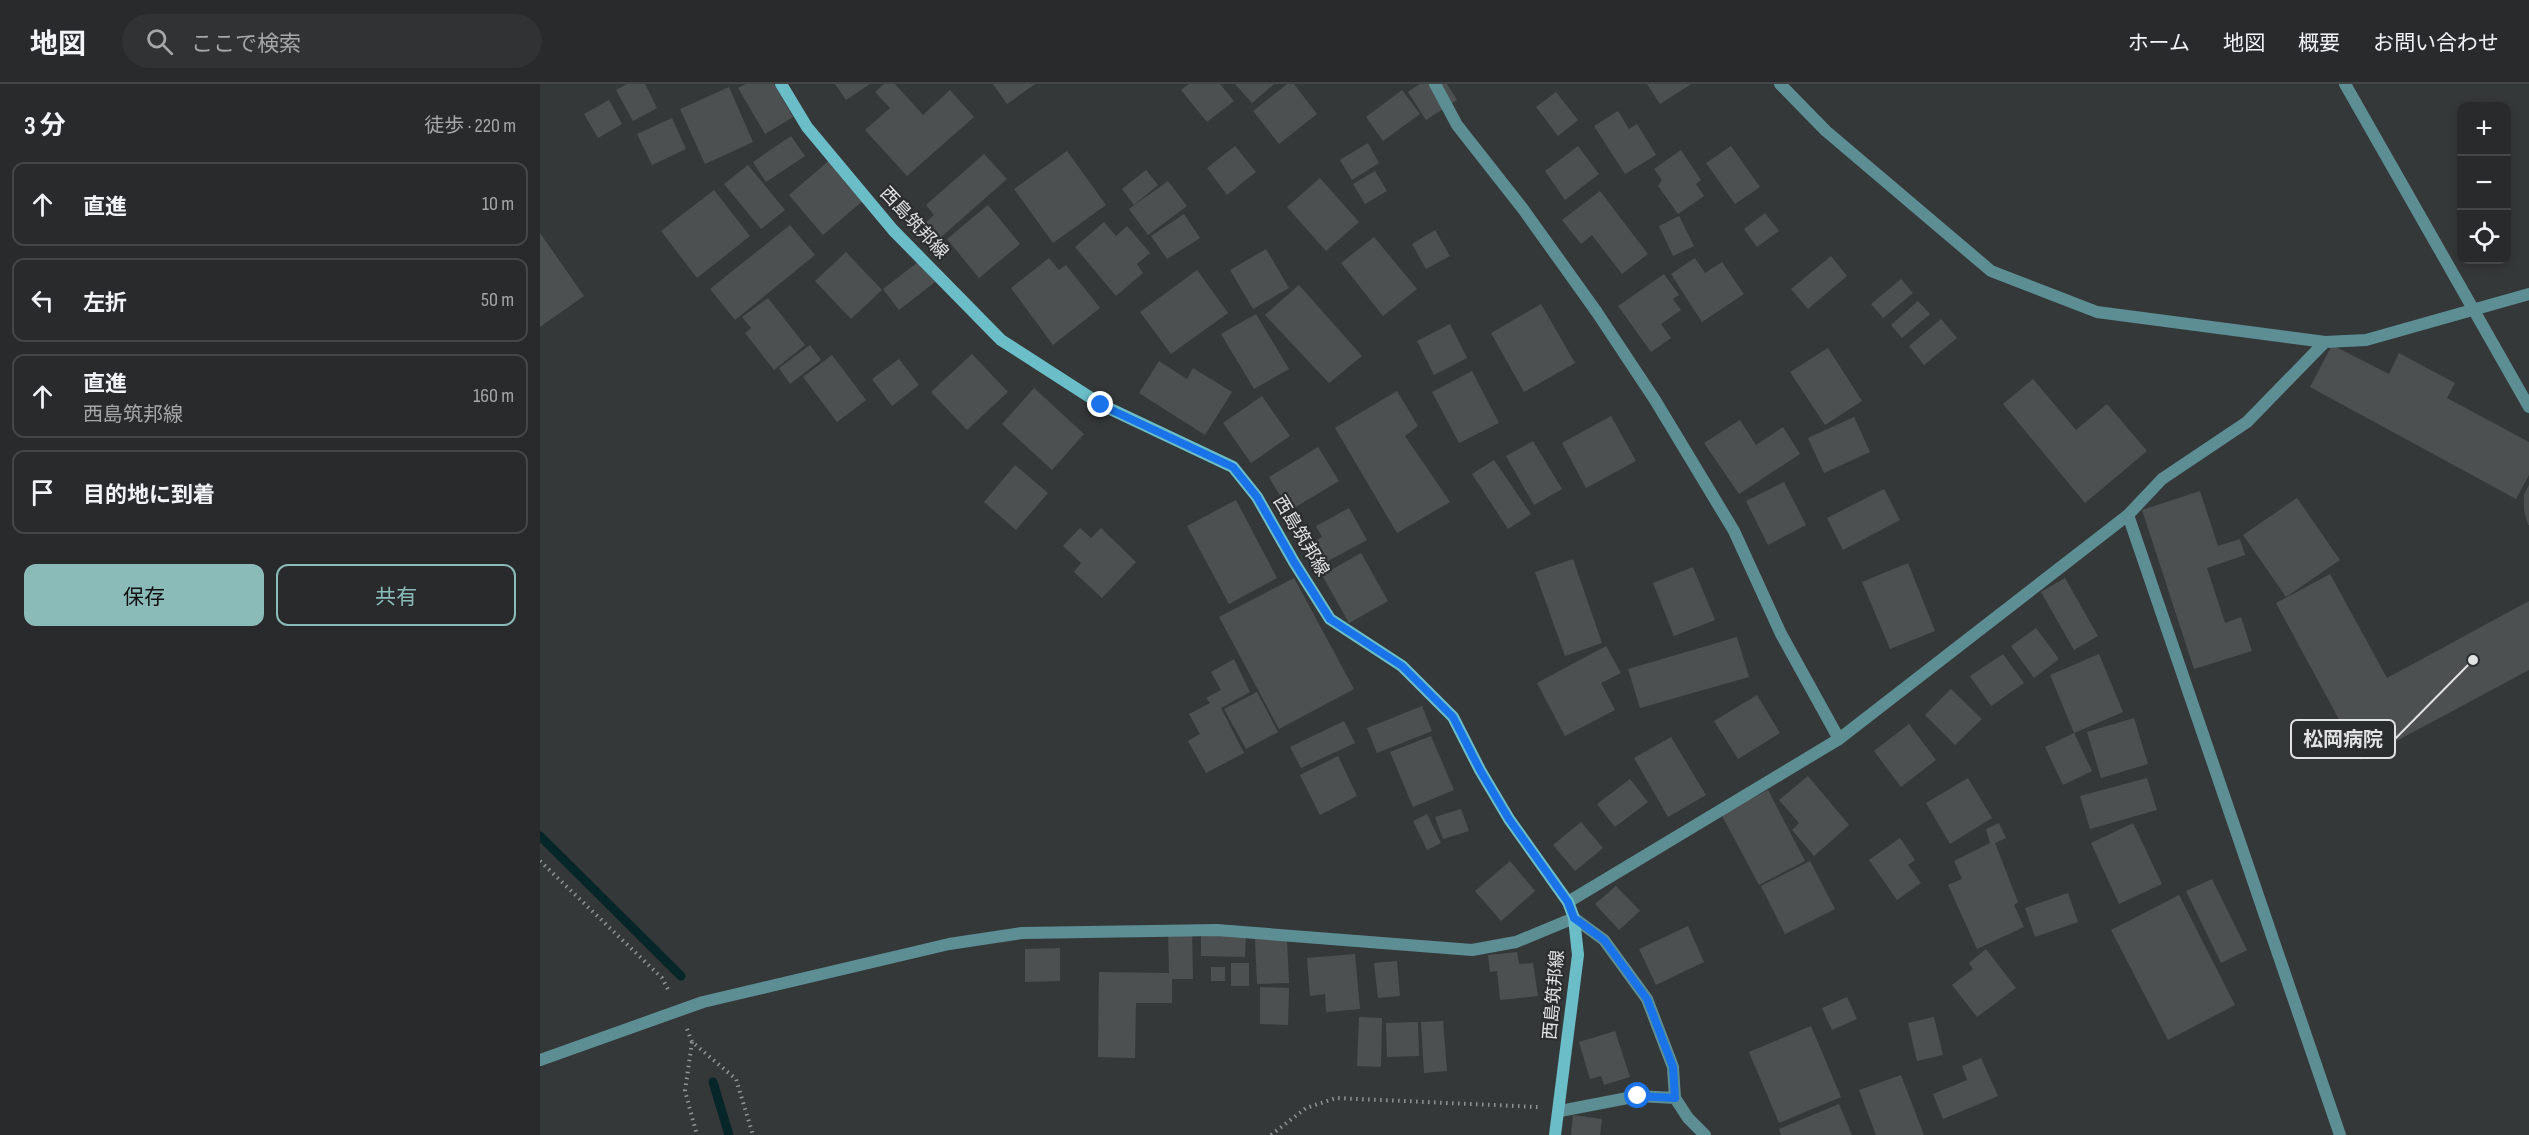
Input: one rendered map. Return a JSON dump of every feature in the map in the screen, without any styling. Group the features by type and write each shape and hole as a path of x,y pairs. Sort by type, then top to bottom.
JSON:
{"main road":[{"name":"西島筑邦線","path":"782,84 807,127 893,230 1001,340 1101,405 1233,467 1257,497 1330,619 1402,666 1453,717 1480,770 1509,819 1568,902 1574,918 1578,955 1555,1135"}],"street":[{"path":"1435,84 1457,125 1523,209 1596,311 1655,400 1734,531 1781,634 1839,739"},
{"path":"1780,84 1826,131 1991,271 2097,312 2325,342 2366,340 2529,294"},
{"path":"2345,84 2529,407"},
{"path":"1568,902 1839,739 2128,515 2162,479 2247,423 2325,342"},
{"path":"2128,515 2340,1135"},
{"path":"540,1060 679,1009 949,944 1022,933 1217,930 1472,950 1516,942 1574,918 1604,940 1647,999 1673,1067 1675,1098 1688,1118 1705,1135"},
{"path":"1560,1110 1638,1096 1675,1098"}],"path":[{"path":"540,861 662,978 679,1009 692,1042 736,1079 753,1135"},
{"path":"692,1042 685,1091 697,1135"},
{"path":"1271,1135 1306,1108 1336,1098 1560,1110"}],"building":[{"path":"627,84 645,84 657,108 633,121 616,90"},
{"path":"746,84 774,84 793,117 765,134 738,88"},
{"path":"835,84 870,84 846,100"},
{"path":"884,84 895,84 923,115 950,90 974,117 907,176 865,130 890,108 875,92"},
{"path":"993,84 1035,84 1007,104"},
{"path":"1189,84 1220,84 1234,101 1207,122 1181,90"},
{"path":"1235,84 1274,84 1252,103"},
{"path":"1287,84 1294,84 1317,114 1279,144 1253,111"},
{"path":"1420,84 1447,84 1457,100 1426,120 1408,92"},
{"path":"1647,84 1691,84 1660,104"},
{"path":"729,87 753,142 705,164 680,109"},
{"path":"1402,90 1420,114 1383,141 1366,117"},
{"path":"1556,92 1578,120 1558,136 1536,107"},
{"path":"609,100 622,124 598,138 584,114"},
{"path":"1618,111 1629,129 1637,124 1656,155 1625,174 1594,126"},
{"path":"672,118 686,149 652,165 637,134"},
{"path":"791,136 805,156 766,182 753,162"},
{"path":"1368,143 1379,163 1352,180 1340,160"},
{"path":"1235,146 1256,172 1227,195 1207,168"},
{"path":"1578,146 1599,174 1565,200 1545,171"},
{"path":"1731,146 1760,187 1735,204 1706,163"},
{"path":"1681,150 1701,180 1696,184 1704,196 1678,214 1658,186 1662,180 1654,169"},
{"path":"1067,151 1106,205 1053,243 1014,189"},
{"path":"984,154 1007,179 940,238 926,222 934,215 926,205"},
{"path":"832,158 866,198 823,235 789,195"},
{"path":"748,165 785,210 761,229 724,184"},
{"path":"1146,170 1158,185 1134,205 1122,189"},
{"path":"1375,171 1387,191 1365,204 1353,184"},
{"path":"1320,178 1359,222 1326,251 1287,207"},
{"path":"1168,181 1187,206 1148,235 1129,209"},
{"path":"714,190 750,236 697,278 661,231"},
{"path":"1600,191 1648,254 1622,274 1592,235 1581,244 1562,220"},
{"path":"988,205 1020,244 979,278 947,239"},
{"path":"1765,213 1779,231 1757,247 1744,229"},
{"path":"1184,214 1200,238 1167,259 1151,236"},
{"path":"1679,216 1694,246 1673,256 1659,226"},
{"path":"1104,222 1116,236 1127,226 1150,253 1137,264 1143,273 1116,296 1075,247"},
{"path":"790,225 815,255 735,320 710,289"},
{"path":"1435,230 1450,256 1426,269 1412,244"},
{"path":"540,233 584,296 540,327"},
{"path":"1374,237 1417,289 1383,316 1341,263"},
{"path":"1266,249 1289,288 1253,309 1230,270"},
{"path":"846,252 882,290 851,319 815,281"},
{"path":"1831,256 1847,276 1808,309 1791,289"},
{"path":"1049,258 1059,270 1066,265 1100,308 1053,345 1011,288"},
{"path":"1695,258 1705,273 1722,262 1744,294 1702,322 1671,274"},
{"path":"918,262 935,282 899,310 883,289"},
{"path":"1197,270 1228,313 1171,354 1140,312"},
{"path":"1664,274 1679,295 1673,299 1681,310 1661,324 1671,338 1651,352 1618,306"},
{"path":"1901,279 1913,293 1883,318 1871,304"},
{"path":"1299,285 1362,356 1329,383 1265,315"},
{"path":"768,298 805,345 774,370 745,333 751,328 742,317"},
{"path":"1918,301 1930,314 1902,338 1891,325"},
{"path":"1541,304 1575,363 1524,392 1491,333"},
{"path":"1256,314 1289,369 1254,389 1221,334"},
{"path":"1941,319 1957,338 1924,365 1909,346"},
{"path":"1450,324 1467,358 1434,375 1417,341"},
{"path":"810,345 821,360 790,384 779,368"},
{"path":"2332,345 2389,374 2399,353 2455,383 2447,398 2529,442 2529,475 2516,499 2310,387"},
{"path":"1828,348 1862,401 1825,425 1790,372"},
{"path":"972,354 1008,392 967,430 931,392"},
{"path":"832,355 866,400 837,422 803,377"},
{"path":"899,359 919,385 892,406 872,379"},
{"path":"1159,361 1187,379 1193,368 1232,392 1205,435 1139,393"},
{"path":"1472,371 1499,423 1459,443 1432,392"},
{"path":"2033,379 2076,430 2107,404 2147,451 2085,503 2003,404"},
{"path":"1034,388 1084,434 1052,470 1002,424"},
{"path":"1397,391 1418,426 1405,436 1450,502 1397,533 1335,428"},
{"path":"1262,396 1290,436 1251,463 1223,423"},
{"path":"1611,416 1636,461 1586,488 1562,443"},
{"path":"1854,417 1870,452 1824,473 1808,438"},
{"path":"1740,420 1756,445 1783,427 1800,454 1739,494 1704,443"},
{"path":"1533,441 1562,489 1534,505 1506,456"},
{"path":"1318,447 1339,481 1289,511 1269,477"},
{"path":"1494,460 1531,514 1508,529 1472,474"},
{"path":"1015,465 1048,493 1016,530 984,502"},
{"path":"1784,482 1806,525 1768,545 1746,501"},
{"path":"2529,485 2528,525 2524,510 2524,494"},
{"path":"1884,489 1900,520 1843,550 1827,518"},
{"path":"2200,491 2218,546 2240,539 2245,555 2207,568 2225,623 2241,617 2252,651 2194,669 2142,510"},
{"path":"2297,498 2340,560 2286,597 2243,535"},
{"path":"1236,500 1277,578 1229,604 1187,526"},
{"path":"1349,508 1367,540 1315,568 1304,547 1322,537 1316,526"},
{"path":"1080,528 1091,538 1101,528 1136,562 1102,598 1074,572 1081,563 1063,546"},
{"path":"1361,553 1388,601 1349,623 1322,575"},
{"path":"1573,559 1602,643 1565,656 1535,572"},
{"path":"1908,563 1935,631 1890,649 1862,582"},
{"path":"1693,567 1715,620 1674,636 1653,583"},
{"path":"2330,574 2387,678 2529,601 2529,670 2361,760 2276,603"},
{"path":"1294,578 1354,689 1279,729 1219,617"},
{"path":"2065,578 2098,636 2074,650 2041,592"},
{"path":"2036,628 2059,659 2034,678 2011,646"},
{"path":"1737,637 1749,677 1640,708 1628,669"},
{"path":"1606,646 1621,673 1601,683 1615,710 1565,736 1537,683"},
{"path":"2003,654 2024,683 1991,706 1970,676"},
{"path":"2099,654 2123,712 2074,733 2050,675"},
{"path":"1234,659 1250,692 1221,708 1244,753 1206,773 1188,741 1200,734 1189,714 1210,703 1206,698 1221,690 1211,672"},
{"path":"1951,689 1982,719 1955,745 1925,715"},
{"path":"1257,692 1278,732 1246,749 1224,709"},
{"path":"1757,695 1780,733 1738,759 1714,721"},
{"path":"1422,706 1432,731 1377,753 1367,728"},
{"path":"2134,718 2148,764 2101,778 2087,732"},
{"path":"1344,721 1355,743 1301,768 1290,747"},
{"path":"1909,724 1936,760 1901,787 1874,751"},
{"path":"2074,733 2092,771 2063,785 2045,747"},
{"path":"1431,736 1454,790 1413,807 1390,752"},
{"path":"1671,737 1706,795 1668,817 1634,758"},
{"path":"1338,756 1357,796 1320,815 1300,775"},
{"path":"1808,776 1849,825 1814,856 1792,830 1799,823 1779,800"},
{"path":"1968,778 1992,818 1950,844 1926,803"},
{"path":"2147,778 2157,810 2090,829 2080,796"},
{"path":"1630,779 1648,802 1615,827 1597,804"},
{"path":"1768,790 1805,861 1759,885 1721,814"},
{"path":"1461,809 1469,831 1443,839 1435,817"},
{"path":"1427,814 1441,843 1427,850 1413,821"},
{"path":"1581,822 1603,848 1575,871 1553,845"},
{"path":"1999,823 2006,838 1995,843 2018,902 2014,905 2024,927 1977,949 1948,885 1962,879 1954,861 1990,843 1986,829"},
{"path":"2133,823 2162,884 2119,904 2091,843"},
{"path":"1900,838 1915,860 1908,865 1921,883 1897,900 1869,860"},
{"path":"1510,861 1535,891 1501,921 1475,891"},
{"path":"1810,861 1835,909 1785,934 1761,886"},
{"path":"2212,879 2247,950 2221,963 2186,891"},
{"path":"1616,886 1640,911 1619,930 1595,904"},
{"path":"2068,893 2078,922 2035,937 2025,908"},
{"path":"2179,895 2235,1005 2168,1040 2111,930"},
{"path":"1688,926 1704,962 1656,985 1639,949"},
{"path":"1192,930 1193,979 1172,979 1172,1003 1136,1003 1135,1058 1098,1057 1099,972 1169,973 1168,931"},
{"path":"1201,931 1246,932 1245,957 1201,956"},
{"path":"1287,938 1289,983 1257,984 1255,939"},
{"path":"1060,948 1060,981 1025,982 1025,949"},
{"path":"1986,949 2016,988 1977,1017 1952,985 1973,969 1969,963"},
{"path":"1517,952 1519,964 1533,963 1538,996 1500,1000 1497,971 1490,972 1488,955"},
{"path":"1355,954 1360,1009 1326,1012 1325,994 1310,996 1307,958"},
{"path":"1397,961 1400,996 1378,998 1374,963"},
{"path":"1231,963 1249,963 1249,986 1231,986"},
{"path":"1211,967 1225,967 1225,981 1211,981"},
{"path":"1260,987 1289,988 1288,1025 1260,1024"},
{"path":"1847,997 1857,1019 1832,1030 1822,1008"},
{"path":"1359,1017 1382,1018 1381,1067 1357,1066"},
{"path":"1934,1017 1943,1055 1917,1061 1908,1023"},
{"path":"1443,1021 1447,1071 1424,1073 1421,1022"},
{"path":"1418,1022 1419,1056 1387,1057 1386,1023"},
{"path":"1811,1026 1841,1097 1779,1123 1749,1052"},
{"path":"1615,1031 1630,1077 1604,1085 1601,1076 1590,1079 1579,1042"},
{"path":"1981,1058 1998,1096 1943,1119 1933,1094 1967,1080 1962,1066"},
{"path":"1901,1075 1924,1135 1876,1135 1859,1090"},
{"path":"1839,1104 1852,1135 1781,1135 1779,1129"},
{"path":"1573,1115 1602,1119 1600,1135 1571,1135"}],"waterway":[{"path":"540,836 681,976"},
{"path":"713,1082 729,1135"}],"place":[{"name":"松岡病院","path":"2473,660"}],"route":[{"path":"1101,405 1233,467 1257,497 1330,619 1402,666 1453,717 1480,770 1509,819 1568,902 1574,918 1604,940 1647,999 1673,1067 1675,1098 1638,1096"}]}
